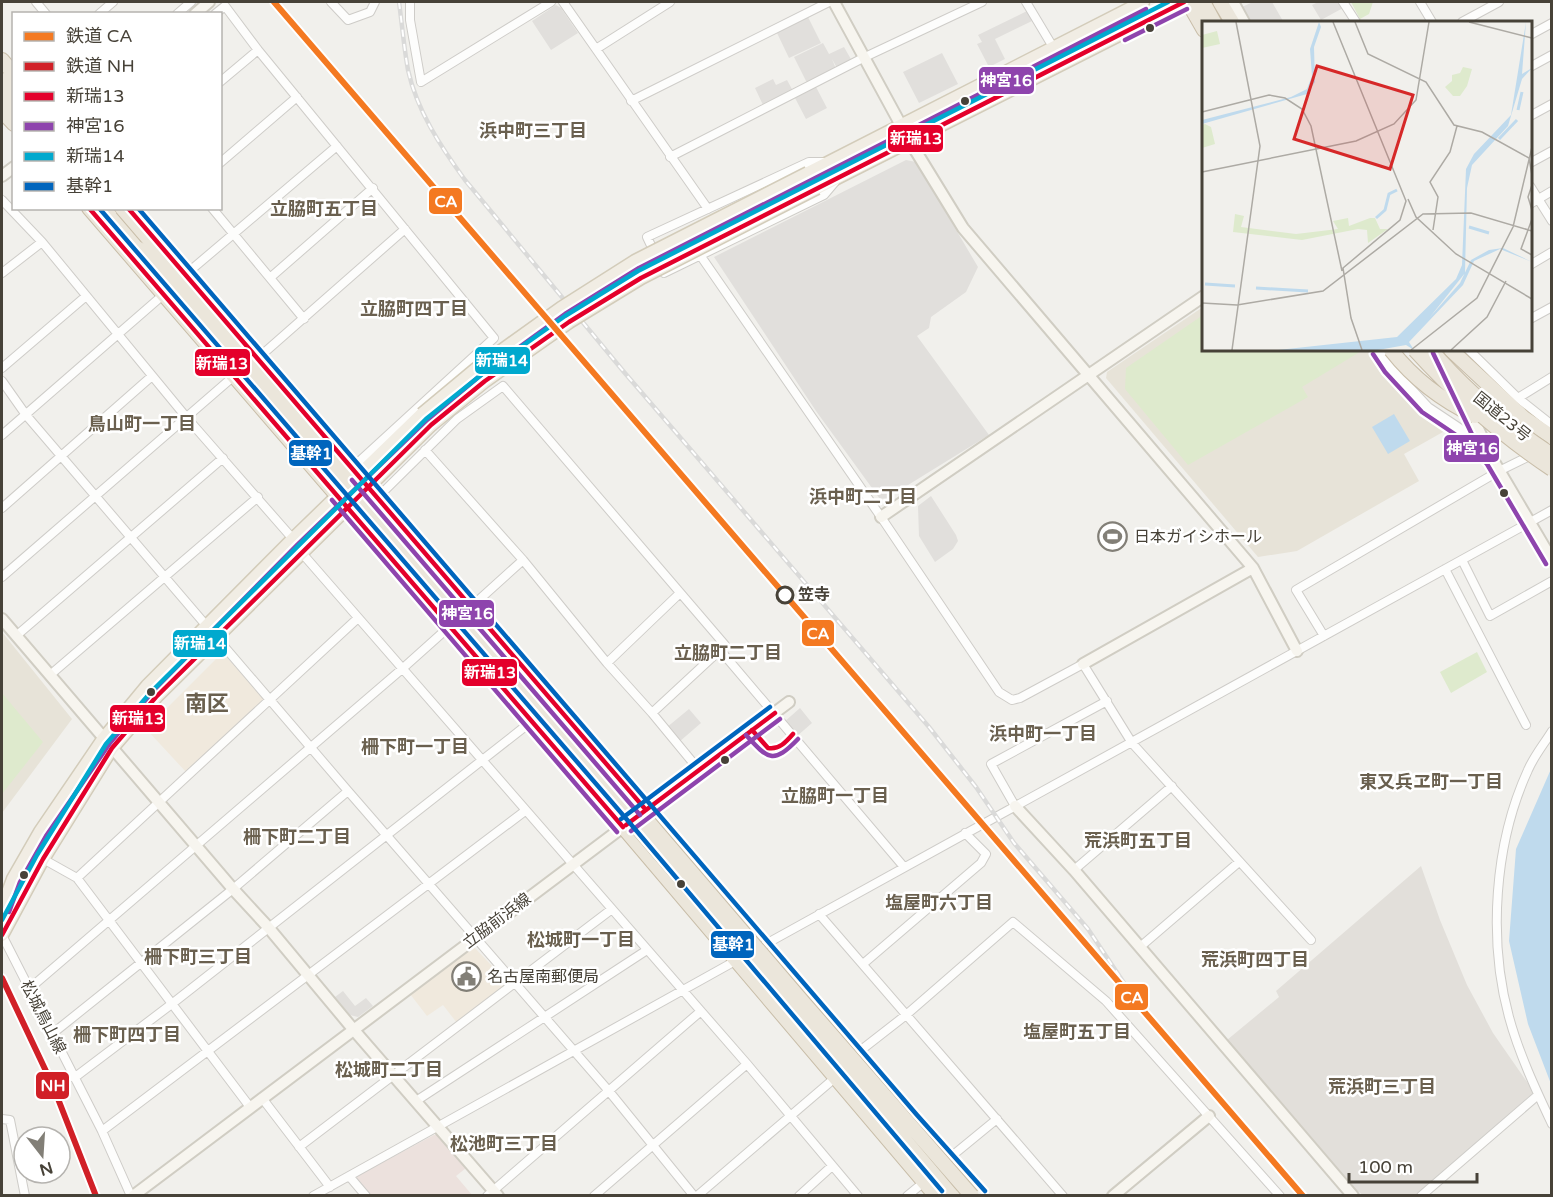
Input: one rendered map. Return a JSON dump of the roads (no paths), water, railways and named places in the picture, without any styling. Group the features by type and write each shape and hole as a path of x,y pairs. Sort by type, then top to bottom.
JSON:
{"highway":[{"path":"1186,2 1202,28"},
{"path":"1203,2 1213,21"},
{"path":"1220,2 1231,21"},
{"path":"2,60 12,72"},
{"path":"2,66 12,78"},
{"path":"2,80 12,92"},
{"path":"91,210 623,827 936,1196"},
{"path":"105,210 794,1008 952,1196"},
{"path":"112,210 139,249"},
{"path":"124,210 972,1196"},
{"path":"130,210 978,1196"},
{"path":"1392,351 1418,378 1453,406 1488,422"},
{"name":"国道23号","path":"1416,351 1442,380 1488,422 1518,447 1551,469"},
{"name":"国道23号","path":"1432,351 1476,397 1518,432 1551,455"},
{"path":"1452,351 1524,418 1551,437"},
{"path":"833,1028 845,1053 865,1082 960,1196"}],"main road":[{"path":"2,909 13,879 40,832 108,743 147,686 338,495 354,472 476,369 561,308 635,261 1143,2"},
{"path":"2,935 108,743 347,507 373,492 431,425 485,381 569,322 642,278 909,140 1186,2"}],"street":[{"path":"101,12 113,2"},
{"path":"179,12 191,2"},
{"path":"331,2 348,20 370,12 375,2"},
{"path":"411,2 410,20 421,82 552,2"},
{"path":"562,2 708,209"},
{"path":"596,49 670,2"},
{"path":"631,101 829,2"},
{"path":"834,2 909,140 963,228 1253,568 1297,651"},
{"path":"670,157 865,57 982,2"},
{"path":"1026,2 1053,47"},
{"path":"1233,2 1243,21"},
{"path":"1343,2 1355,21"},
{"path":"1464,21 1499,2"},
{"path":"1423,3 1432,21"},
{"path":"223,4 258,50 494,338 354,472"},
{"path":"1532,34 1551,23"},
{"path":"222,80 258,50"},
{"path":"1532,66 1551,55"},
{"path":"222,161 297,97"},
{"path":"1532,115 1551,104"},
{"path":"185,275 337,146"},
{"path":"1532,162 1551,151"},
{"path":"831,162 809,162 646,237 664,273 824,195 839,177"},
{"path":"271,277 373,188"},
{"path":"1551,191 1534,202 1551,221"},
{"path":"2,200 42,242 187,418 293,539"},
{"path":"214,210 304,319"},
{"path":"257,359 405,229"},
{"path":"2,273 42,242"},
{"path":"1532,264 1551,252"},
{"path":"700,255 1005,698 1012,700 1020,698 1253,568"},
{"path":"2,435 164,295"},
{"path":"2,368 85,297"},
{"path":"881,517 1202,297"},
{"path":"1532,318 1551,307"},
{"path":"1380,351 1391,367 1428,407 1470,435 1493,460"},
{"path":"1440,351 1493,460 1551,560"},
{"path":"1473,351 1518,398 1551,424"},
{"path":"2,508 152,376"},
{"path":"2,578 234,376"},
{"path":"1518,398 1551,377"},
{"path":"2,381 26,414 428,884 608,1090 696,1196 836,1077"},
{"path":"373,492 425,450 457,419 503,386 725,645 652,713"},
{"path":"1324,636 1296,590 1499,471 1551,445"},
{"path":"425,450 523,560 699,770"},
{"path":"16,636 223,458"},
{"path":"50,675 258,497"},
{"path":"313,1196 1551,510"},
{"path":"301,552 683,990 858,1196"},
{"path":"471,607 523,560"},
{"path":"1462,560 1490,616 1551,581"},
{"path":"1445,569 1483,638 1526,725"},
{"path":"607,663 679,594"},
{"path":"77,878 358,618"},
{"path":"2,619 232,889 268,927 493,1194 608,1090 701,1011"},
{"path":"29,989 450,626"},
{"path":"720,650 904,867"},
{"path":"1083,664 1132,743 1311,940"},
{"path":"1107,701 991,764 1015,806 1074,870 1353,1196"},
{"name":"立脇前浜線","path":"132,1196 789,702"},
{"path":"74,1078 532,721"},
{"path":"1551,731 1528,769 1510,821 1500,876 1497,942 1500,978 1509,1019 1551,1124"},
{"path":"1074,870 1172,786"},
{"path":"52,1034 232,889 348,790"},
{"path":"102,1131 525,811"},
{"path":"863,964 981,863 986,854 965,834"},
{"path":"43,859 77,878 250,1107"},
{"path":"1140,947 1239,862"},
{"path":"299,1147 612,909"},
{"path":"819,914 1063,1196"},
{"path":"856,1054 906,1015 1013,922 1106,1001 1280,1196"},
{"name":"松城鳥山線","path":"2,935 102,1131 132,1196"},
{"path":"416,1101 647,950"},
{"path":"594,1196 747,1064"},
{"path":"1421,1196 1538,1095"},
{"path":"262,1098 330,1187"},
{"path":"1113,1196 1209,1116"},
{"path":"2,1119 10,1120 25,1196"},
{"path":"947,1160 997,1119"},
{"path":"799,1196 832,1166"},
{"path":"349,1176 366,1196"},
{"path":"907,1196 924,1182"}],"water":[{"path":"1394,414 1410,441 1388,454 1372,427"},
{"path":"1551,769 1551,1084 1528,1024 1509,941 1516,849"}],"railway":[{"path":"399,2 408,70 417,100 439,142 465,180 624,372 929,727 976,787 1014,843 1088,929 1142,1010"}],"rail line":[{"name":"CA","path":"274,2 1303,1196"},
{"name":"NH","path":"2,978 53,1086 96,1196"}],"place":[{"name":"日本ガイシホール","path":"1113,537"},
{"name":"笠寺","path":"785,595"},
{"name":"名古屋南郵便局","path":"466,977"}],"district":[{"name":"浜中町三丁目","path":"533,131"},
{"name":"立脇町五丁目","path":"324,209"},
{"name":"立脇町四丁目","path":"414,309"},
{"name":"鳥山町一丁目","path":"142,424"},
{"name":"浜中町二丁目","path":"863,497"},
{"name":"立脇町二丁目","path":"728,653"},
{"name":"南区","path":"207,704"},
{"name":"浜中町一丁目","path":"1043,734"},
{"name":"柵下町一丁目","path":"415,747"},
{"name":"東又兵ヱ町一丁目","path":"1431,782"},
{"name":"立脇町一丁目","path":"835,796"},
{"name":"柵下町二丁目","path":"297,837"},
{"name":"荒浜町五丁目","path":"1138,841"},
{"name":"塩屋町六丁目","path":"939,903"},
{"name":"松城町一丁目","path":"581,940"},
{"name":"柵下町三丁目","path":"198,957"},
{"name":"荒浜町四丁目","path":"1255,960"},
{"name":"塩屋町五丁目","path":"1077,1032"},
{"name":"柵下町四丁目","path":"127,1035"},
{"name":"松城町二丁目","path":"389,1070"},
{"name":"荒浜町三丁目","path":"1382,1087"},
{"name":"松池町三丁目","path":"504,1144"}]}
